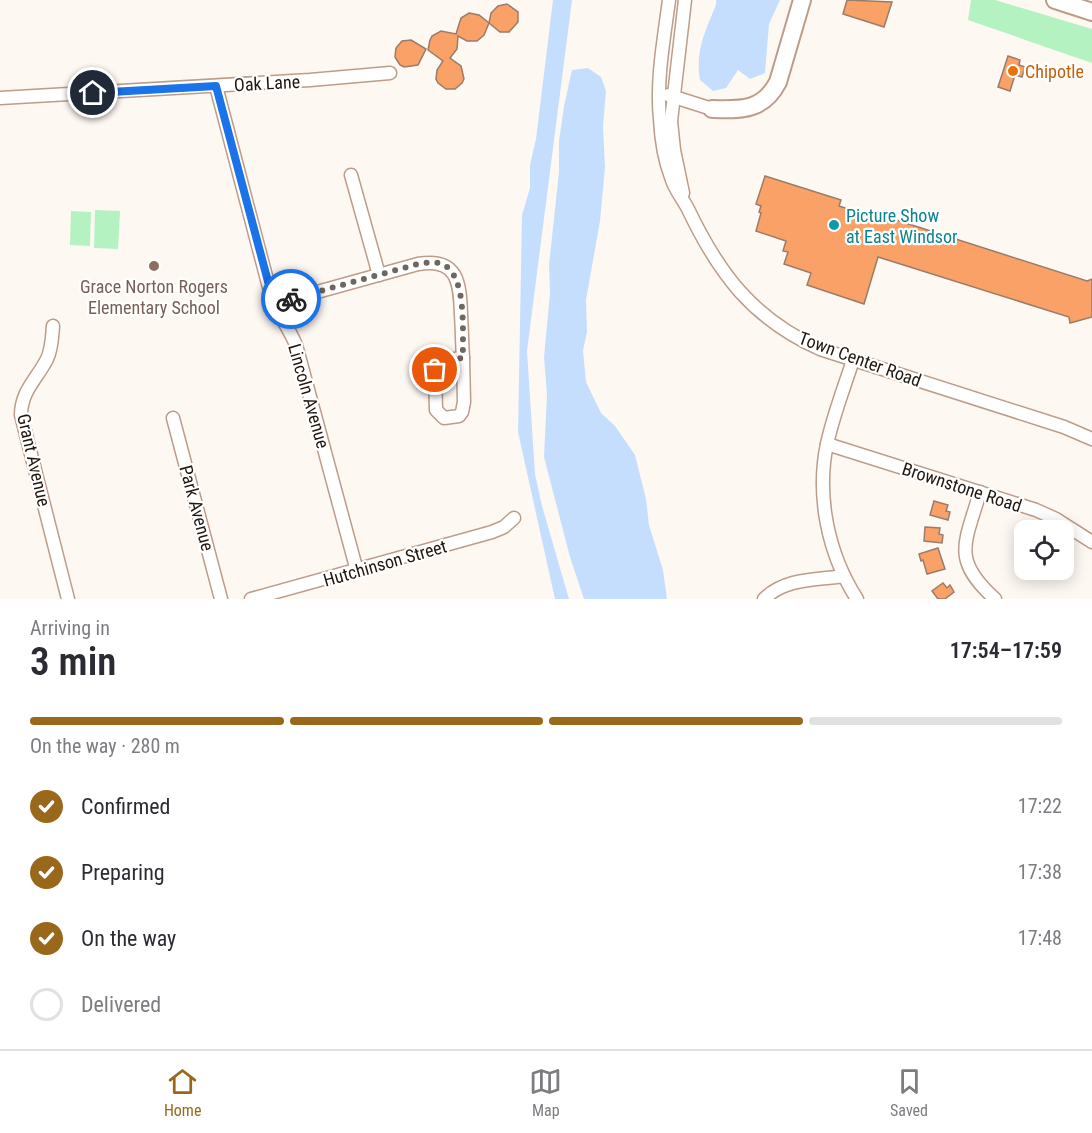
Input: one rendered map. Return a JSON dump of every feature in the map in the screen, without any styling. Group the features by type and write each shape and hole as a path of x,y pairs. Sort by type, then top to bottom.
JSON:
{"highway":[{"path":"712,110 737,110 751,107 766,99 772,92 778,82 802,0"},
{"path":"1055,0 1089,7"}],"street":[{"name":"Town Center Road","path":"669,0 659,92 660,118 671,179 712,256 753,307 802,341 852,360 1064,427 1092,439"},
{"name":"Town Center Road","path":"685,203 674,150 671,121 686,0"},
{"name":"Oak Lane","path":"0,98 216,86 390,73"},
{"name":"Lincoln Avenue","path":"216,86 274,304 290,330 296,345 357,571"},
{"path":"659,92 712,110"},
{"path":"351,175 379,275"},
{"path":"274,304 428,262 442,264 456,276 460,288 463,358 464,407 459,416 444,418 436,410 435,370 441,362 463,358"},
{"name":"Grant Avenue","path":"53,326 47,359 24,394 21,415 68,599"},
{"path":"852,360 827,444 823,481 825,512 832,545 844,576 857,599"},
{"name":"Park Avenue","path":"173,418 221,599"},
{"name":"Brownstone Road","path":"827,444 1036,510 1066,525 1092,542"},
{"path":"980,492 966,542 966,560 972,575 995,599"},
{"name":"Hutchinson Street","path":"251,599 492,532 504,527 514,518"},
{"path":"764,599 790,583 844,576"}],"green space":[{"path":"971,0 995,0 1092,29 1092,63 968,20"},
{"path":"95,210 120,211 118,249 94,248"},
{"path":"71,211 91,212 90,246 70,245"}],"water":[{"path":"553,0 572,0 527,351 535,474 569,599 555,599 518,432 522,215 530,188 530,165 536,139"},
{"path":"716,0 780,0 769,24 765,73 750,79 738,70 726,88 713,91 700,80 699,60 702,42"},
{"path":"588,68 601,77 606,91 603,126 605,167 600,221 586,300 587,332 583,350 586,382 601,413 615,426 635,455 646,499 649,525 663,570 667,599 584,599 570,557 544,457 547,395 544,357 550,293 549,265 559,172 559,141 572,70"}],"building":[{"path":"847,0 892,2 884,27 843,14"},
{"path":"507,4 518,12 518,22 509,32 500,32 489,23 491,13 498,6"},
{"path":"469,13 479,15 489,23 484,35 477,41 467,41 458,36 457,49 450,58 461,66 464,79 455,89 446,89 436,79 437,70 443,61 428,50 430,40 432,36 441,31 456,34 461,18"},
{"path":"411,40 426,49 418,65 404,67 395,57 396,48 402,41"},
{"name":"Chipotle","path":"1008,56 1020,60 1019,65 1025,67 1022,77 1015,75 1010,91 998,87"},
{"path":"765,176 841,200 839,206 889,222 890,218 1087,281 1092,279 1092,317 1070,323 1069,317 878,257 864,304 807,285 811,273 784,264 788,252 783,251 786,241 756,231 761,206 756,204"},
{"path":"934,501 948,505 946,511 950,512 948,520 930,515"},
{"path":"925,527 940,528 939,534 943,535 942,543 924,541"},
{"path":"938,548 945,569 927,574 919,554"},
{"path":"943,583 947,588 950,585 954,592 945,599 938,599 932,591"}],"way so far":[{"path":"291,299 418,264 435,262 442,264 456,276 460,288 463,358 441,362 435,370"}],"place":[{"name":"Chipotle","path":"1013,71"},
{"name":"Picture Show at East Windsor","path":"834,225"},
{"name":"Grace Norton Rogers Elementary School","path":"154,266"}],"route":[{"path":"93,93 216,86 274,304 291,299"}]}
